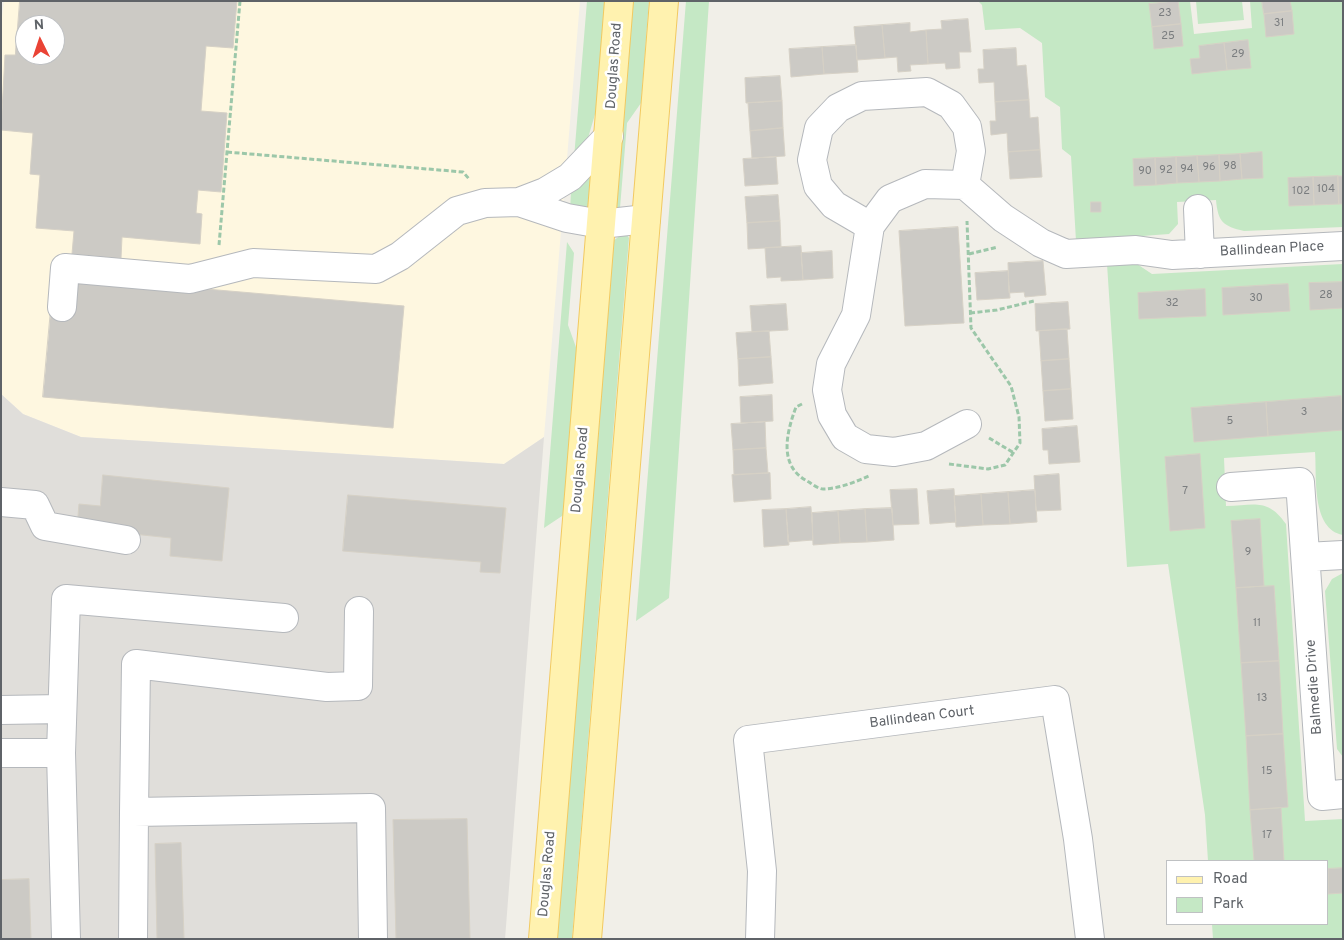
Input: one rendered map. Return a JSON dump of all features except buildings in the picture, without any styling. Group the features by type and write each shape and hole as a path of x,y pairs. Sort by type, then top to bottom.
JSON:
{"main road":[{"name":"Douglas Road","path":"543,939 620,1"},
{"path":"587,939 664,1"}],"street":[{"path":"870,226 834,206 818,186 812,160 819,128 838,108 862,96 927,92 951,105 967,127 970,151 965,185 926,184 916,187 890,199 870,226 856,315 831,364 827,390 832,415 846,437 866,449 894,452 926,446 967,424"},
{"path":"62,307 65,268 190,279 253,263 376,269 400,256 457,211 484,203 518,202 545,192 570,176 609,136"},
{"name":"Ballindean Place","path":"965,185 1002,218 1041,243 1066,254 1136,250 1172,255 1343,246"},
{"path":"518,202 567,218 601,224 646,220"},
{"name":"Ballindean Place","path":"1198,209 1200,254"},
{"name":"Balmedie Drive","path":"1231,487 1300,482 1322,796 1343,794"},
{"path":"1,502 35,505 45,526 126,540"},
{"path":"1306,557 1343,555"},
{"path":"66,939 61,753 66,599 284,618"},
{"path":"133,939 136,664 327,687 358,686 359,611"},
{"name":"Ballindean Court","path":"760,939 762,871 748,740 1055,700 1078,839 1090,939"},
{"path":"1,710 62,709"},
{"path":"1,753 61,753"},
{"path":"134,812 371,808 373,939"}],"path":[{"path":"217,272 240,1"},
{"path":"227,152 463,172 476,186"},
{"path":"926,446 942,463 988,469 1004,465 1020,443 1019,417 1011,386 971,328 965,185"},
{"path":"970,312 997,310 1034,300"}],"shaded area":[{"path":"4,1 580,1 544,437 504,464 81,437 23,414 1,394 1,24"},
{"path":"1,394 23,414 81,437 504,464 544,437 505,939 1,939"}],"green space":[{"path":"587,1 605,1 596,111 588,138 574,158"},
{"path":"632,1 649,1 641,103 627,123 620,208 615,209"},
{"path":"686,1 709,1 669,598 636,621"},
{"path":"978,1 1190,1 1194,34 1252,28 1250,1 1343,1 1343,227 1244,231 1226,225 1223,222 1218,213 1216,200 1177,202 1178,224 1169,234 1076,241 1071,156 1062,149 1060,107 1045,97 1042,43 1020,28 985,30 982,5"},
{"path":"1196,1 1242,1 1244,20 1198,24"},
{"path":"591,176 588,214 570,211 571,192"},
{"path":"625,232 629,238 572,939 557,939 613,241"},
{"path":"567,242 574,253 568,325 577,350 565,514 544,528"},
{"path":"1134,262 1152,274 1343,264 1343,535 1333,531 1325,523 1321,512 1316,487 1315,452 1224,458 1226,506 1253,504 1267,507 1273,510 1286,524 1305,821 1343,819 1343,939 1213,939 1212,925 1329,925 1329,860 1208,860 1205,815 1168,564 1127,567 1107,264"},
{"path":"1343,573 1343,757 1337,749 1325,591 1332,579"}]}
